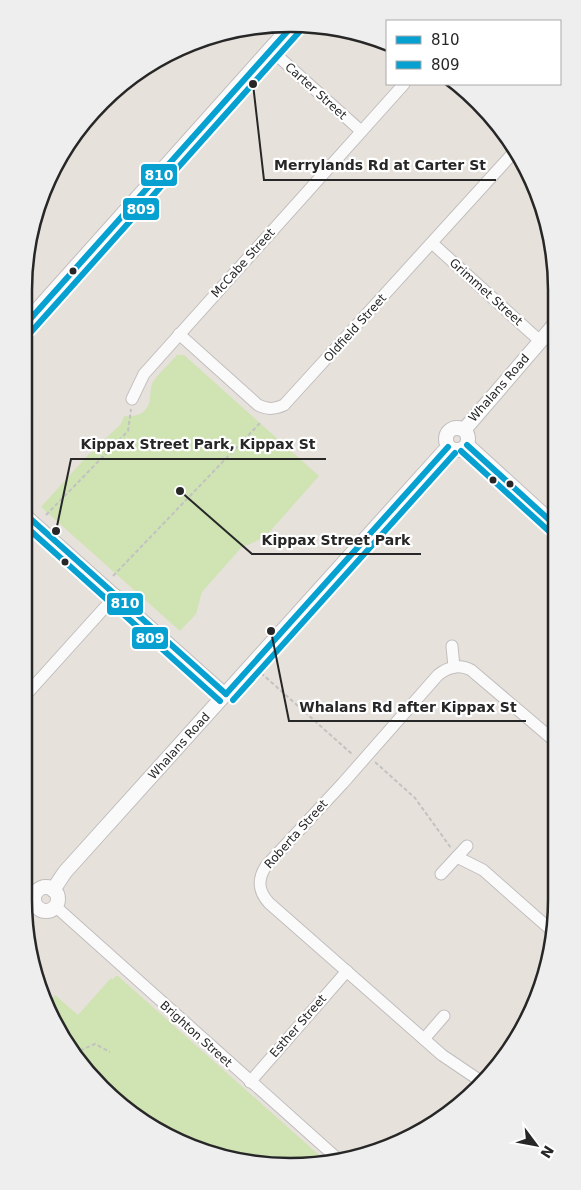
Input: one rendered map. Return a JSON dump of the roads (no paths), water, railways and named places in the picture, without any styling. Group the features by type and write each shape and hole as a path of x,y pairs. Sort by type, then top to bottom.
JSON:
{"main road":[{"path":"32,317 287,32"}],"street":[{"name":"Carter Street","path":"271,50 361,132"},
{"path":"361,132 403,85"},
{"name":"McCabe Street","path":"132,399 144,374 361,132"},
{"name":"Oldfield Street","path":"179,334 253,402 264,408 278,408 289,401 510,156"},
{"name":"Grimmet Street","path":"432,243 540,341"},
{"name":"Whalans Road","path":"464,430 548,332"},
{"path":"455,428 464,430 468,436 467,445 457,451 448,447 445,438 448,431 455,428"},
{"path":"467,445 548,519"},
{"name":"Whalans Road","path":"53,890 65,872 448,447"},
{"path":"32,520 226,694"},
{"path":"32,688 116,595"},
{"path":"452,646 454,667 464,667 475,672 548,735"},
{"name":"Roberta Street","path":"454,667 446,669 438,675 343,783 266,866 260,878 259,888 269,903 446,1059 476,1078"},
{"path":"442,874 467,846"},
{"path":"457,856 483,870 547,926"},
{"path":"32,907 34,896 38,890 45,887 53,890 57,899 55,906 48,911 33,911"},
{"name":"Brighton Street","path":"55,906 332,1154"},
{"name":"Esther Street","path":"250,1082 347,971"},
{"path":"424,1039 444,1016"}],"place":[{"name":"Merrylands Rd at Carter St","path":"253,84"},
{"name":"Kippax Street Park","path":"180,491"},
{"name":"Kippax Street Park, Kippax St","path":"56,531"},
{"name":"Whalans Rd after Kippax St","path":"271,631"}]}
